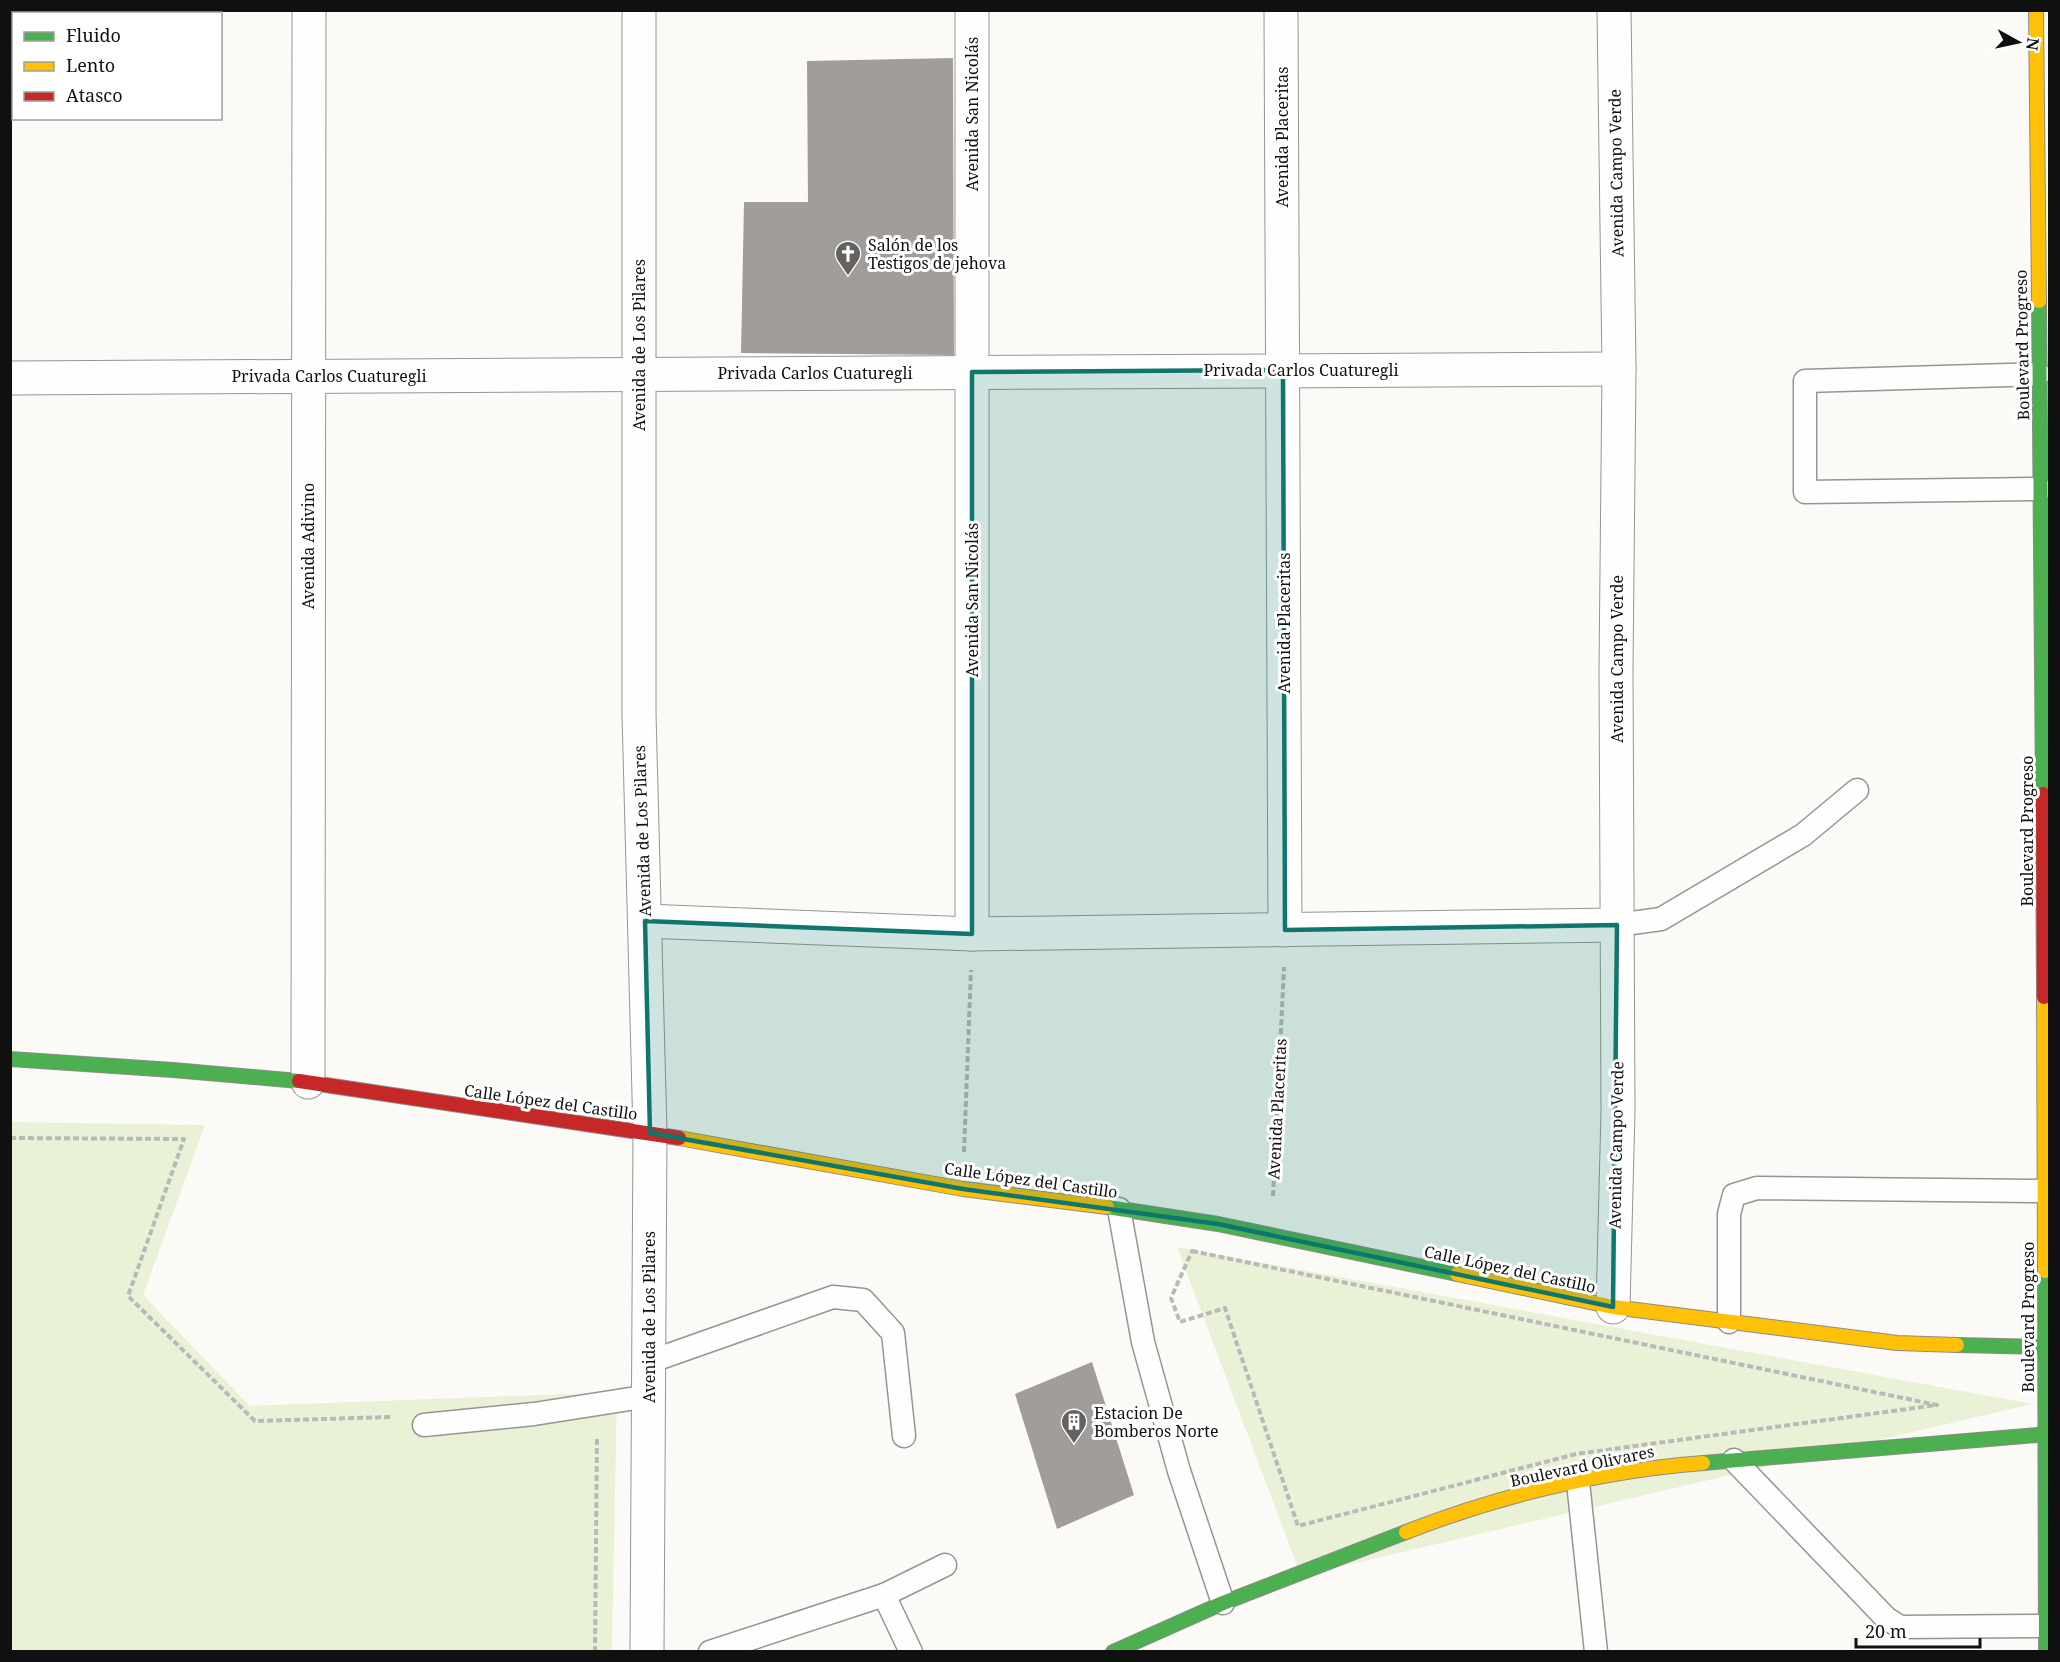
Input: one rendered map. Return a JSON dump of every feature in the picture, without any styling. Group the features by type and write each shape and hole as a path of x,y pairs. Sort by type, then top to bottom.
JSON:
{"street":[{"name":"Avenida Adivino","path":"308,1082 309,10"},
{"name":"Avenida de Los Pilares","path":"639,10 639,714 650,1133 647,1652"},
{"name":"Avenida San Nicolás","path":"972,10 972,934"},
{"name":"Avenida Placeritas","path":"1281,10 1285,930"},
{"name":"Avenida Campo Verde","path":"1613,1307 1617,1111 1619,369 1614,10"},
{"name":"Boulevard Progreso","path":"2036,10 2044,850 2044,1191 2048,1434 2046,1652"},
{"name":"Privada Carlos Cuaturegli","path":"10,378 1619,369"},
{"path":"645,921 972,934 1617,925"},
{"name":"Calle López del Castillo","path":"10,1059 308,1082 650,1133 963,1188 1218,1224 1613,1307 1897,1344 2047,1348"},
{"name":"Boulevard Olivares","path":"1113,1652 1222,1604 1434,1521 1534,1490 1667,1466 2048,1434"}],"lane":[{"path":"2039,374 1805,381 1805,492 2040,489"},
{"path":"1617,925 1661,919 1803,835 1857,790"},
{"path":"1729,1322 1729,1214 1734,1195 1757,1188 2044,1191"},
{"path":"1119,1209 1143,1342 1179,1472 1222,1604"},
{"path":"650,1362 833,1298 862,1300 893,1333 904,1436"},
{"path":"424,1425 534,1414 650,1396"},
{"path":"1734,1460 1886,1618 1900,1627 2046,1626"},
{"path":"1578,1482 1596,1652"},
{"path":"710,1652 884,1595 945,1565"},
{"path":"884,1595 911,1652"}],"path":[{"name":"Avenida Placeritas","path":"1272,1236 1285,930"},
{"path":"963,1188 972,934"},
{"path":"10,1138 184,1139 128,1296 255,1421 395,1417"},
{"path":"1192,1251 1937,1405 1576,1454 1298,1526 1225,1308 1180,1322 1171,1298 1192,1251"},
{"path":"594,1652 597,1424"}],"highlighted area":[{"path":"1283,370 1285,930 1617,925 1613,1307 1218,1224 963,1189 650,1133 645,921 972,934 972,372"}],"green space":[{"path":"11,1122 205,1125 143,1295 250,1406 617,1392 612,1651 11,1652"},
{"path":"1177,1247 2032,1404 1301,1576"}],"building":[{"name":"Salón de los Testigos de jehova","path":"953,58 954,355 741,353 744,202 808,202 807,61"},
{"name":"Estacion De Bomberos Norte","path":"1092,1362 1134,1495 1057,1529 1015,1394"}],"traffic: fast":[{"path":"2039,301 2043,794"},
{"path":"10,1059 299,1081"},
{"path":"1107,1207 1218,1224 1457,1274"},
{"path":"2045,1271 2046,1652"},
{"path":"1957,1345 2050,1347"},
{"path":"1703,1463 2050,1434"},
{"path":"1113,1652 1223,1603 1406,1532"}],"traffic: slow":[{"path":"2036,10 2039,301"},
{"path":"2044,997 2045,1271"},
{"path":"679,1138 963,1189 1107,1207"},
{"path":"1457,1274 1613,1307 1897,1343 1957,1345"},
{"path":"1406,1532 1478,1507 1552,1487 1627,1472 1703,1463"}],"traffic: jam":[{"path":"2043,794 2044,997"},
{"path":"299,1081 679,1138"}],"place":[{"name":"Salón de los Testigos de jehova","path":"848,277"},
{"name":"Estacion De Bomberos Norte","path":"1074,1445"}]}
